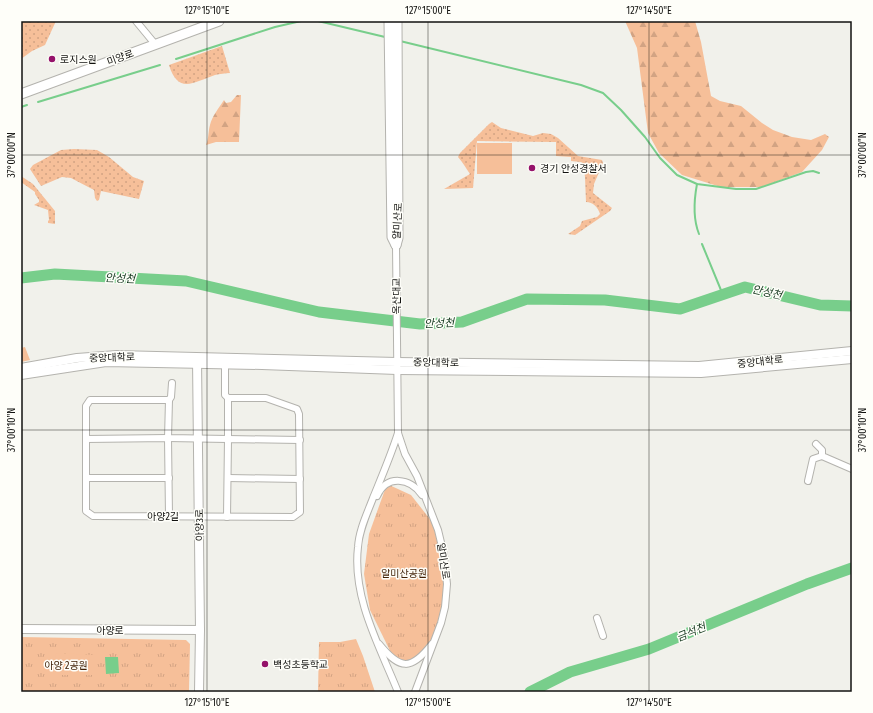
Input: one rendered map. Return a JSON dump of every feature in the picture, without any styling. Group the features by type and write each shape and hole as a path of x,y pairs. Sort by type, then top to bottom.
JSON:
{"main road":[{"name":"미양로","path":"21,94 219,21"},
{"name":"알미산로","path":"389,21 392,237 396,245"},
{"name":"알미산로","path":"396,245 398,238 397,21"}],"street":[{"path":"136,21 154,44"},
{"name":"옥산대교","path":"396,245 396,347"},
{"name":"알미산로","path":"396,347 398,432 405,454 417,476 438,530 444,555 447,584 445,606 436,637 415,692"},
{"name":"중앙대학로","path":"21,368 77,358 117,355 197,361 225,365 699,366 852,352"},
{"name":"중앙대학로","path":"21,375 106,362 197,361 701,374 852,359"},
{"name":"아양3로","path":"197,361 200,630 199,692"},
{"path":"225,365 225,395 228,398 227,517"},
{"path":"169,516 168,438 169,400 171,397 172,383"},
{"name":"아양2길","path":"169,400 90,400 86,406 86,511 93,516 293,517 300,512 300,414 297,409 266,398 228,398"},
{"name":"알미산로","path":"398,432 365,518 358,546 357,571 368,621 398,692"},
{"path":"86,439 168,438 300,440"},
{"path":"816,444 822,450 822,456"},
{"path":"808,481 813,459 822,456 852,470"},
{"path":"86,478 169,478"},
{"path":"228,478 300,479"},
{"path":"365,518 378,493 388,484 396,480 407,482 417,488 433,516"},
{"path":"597,618 603,636"},
{"name":"아양로","path":"21,629 200,630"},
{"path":"375,638 389,656 400,663 408,664 416,661 436,637"}],"green space":[{"path":"21,21 56,21 45,45 32,51 21,59"},
{"path":"625,21 695,21 701,42 711,96 720,101 741,106 773,130 792,137 811,140 825,134 829,137 822,150 802,172 761,187 721,187 682,175 659,153 648,133 637,48"},
{"path":"222,46 230,73 215,75 188,84 177,80 173,74 169,65"},
{"path":"237,95 241,95 239,142 216,142 206,145 209,128 216,112 224,100 226,103 231,102"},
{"path":"492,122 501,128 533,136 543,133 551,134 558,138 578,156 602,160 603,163 594,184 593,193 612,208 610,211 575,235 568,234 580,226 582,221 597,217 600,214 595,205 586,202 583,163 571,161 571,157 556,156 556,142 477,141 473,188 444,189 470,174 458,157 460,153"},
{"path":"477,143 512,143 512,174 477,174"},
{"path":"61,150 97,150 109,157 133,177 144,181 139,199 101,191 99,200 97,201 94,190 71,178 62,177 41,186 30,169 33,165"},
{"path":"21,176 33,184 55,211 55,224 48,223 48,210 34,205 39,202 39,200 35,192 21,182"},
{"path":"25,347 30,360 21,362 21,348"},
{"name":"알미산공원","path":"387,484 411,495 433,523 443,566 444,601 428,653 410,663 393,657 370,610 364,574 369,534"},
{"name":"아양 2공원","path":"21,637 186,640 190,644 189,692 21,692"},
{"path":"356,639 375,692 318,692 319,642 340,642"},
{"path":"55,653 95,655 95,675 56,675"}],"shaded area":[{"path":"105,657 118,657 119,673 106,674"}],"waterway":[{"path":"176,59 275,27 301,21"},
{"path":"318,21 385,37"},
{"path":"400,41 581,85 603,93 621,110 645,137 660,158 677,175 697,184 736,189 756,189 806,172 813,171 819,173"},
{"path":"38,102 160,65"},
{"path":"21,107 27,105"},
{"path":"697,184 695,209 699,234"},
{"path":"702,244 723,295"},
{"name":"안성천","path":"21,278 55,274 186,281 319,312 420,324 462,322 527,299 605,300 680,309 745,287 820,305 852,306"},
{"name":"금석천","path":"530,692 570,672 649,649 807,584 852,568"}],"place":[{"name":"로지스원","path":"52,59"},
{"name":"경기 안성경찰서","path":"532,168"},
{"name":"백성초등학교","path":"265,664"}]}
